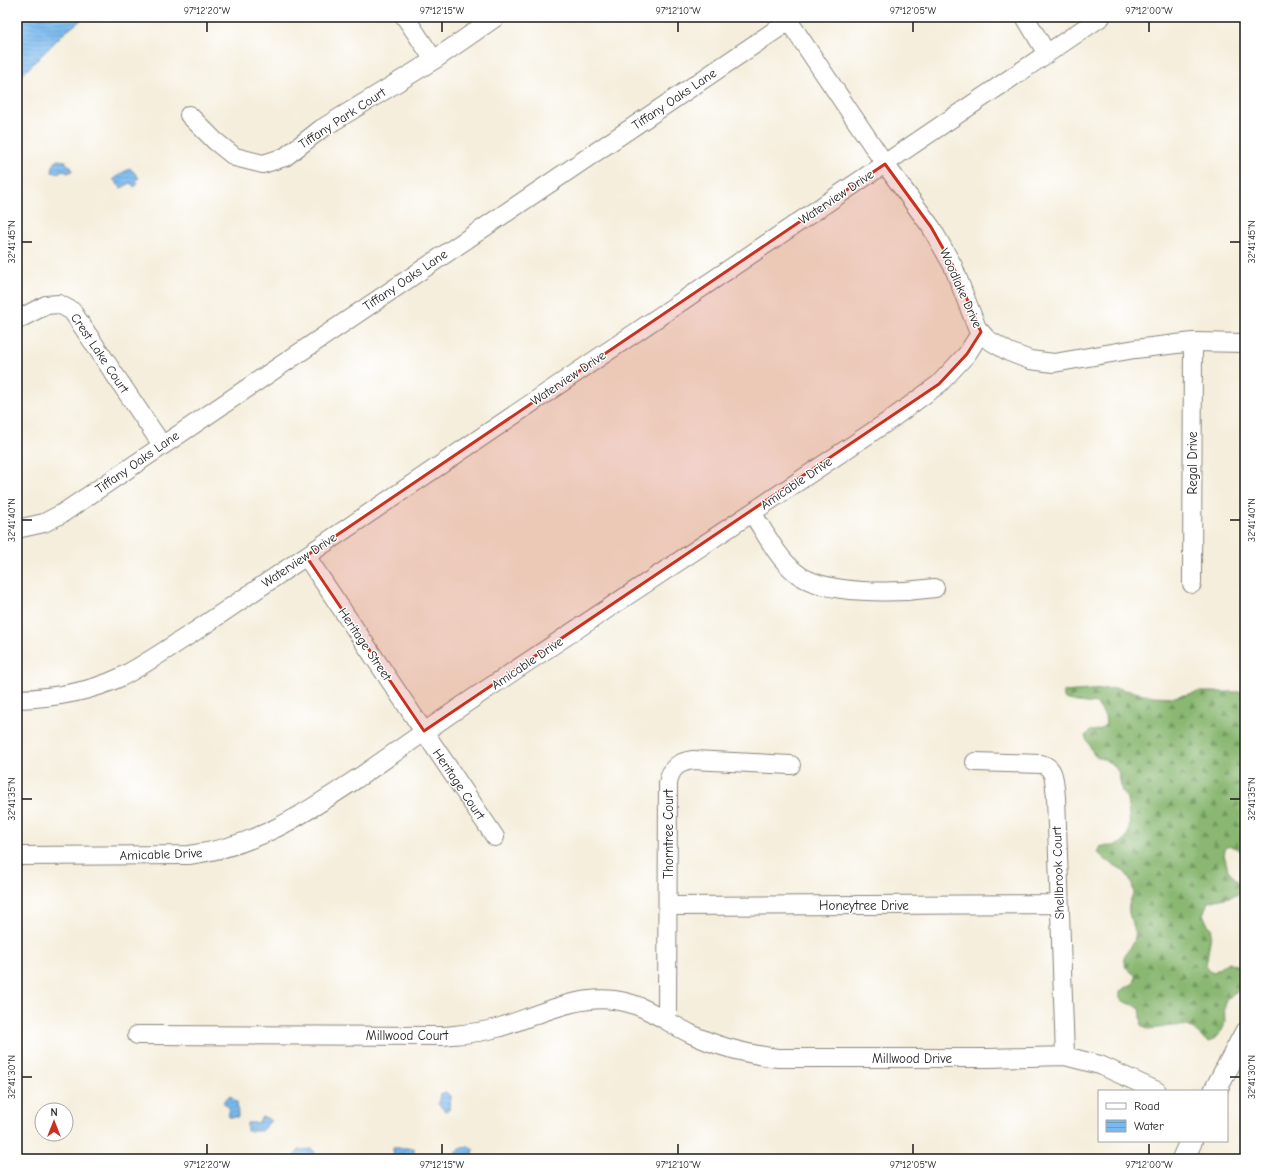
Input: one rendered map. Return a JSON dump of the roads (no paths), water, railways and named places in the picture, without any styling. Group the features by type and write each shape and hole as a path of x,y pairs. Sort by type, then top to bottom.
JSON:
{"main road":[{"path":"1216,1090 1245,1034"},
{"path":"1184,1159 1190,1142"}],"street":[{"path":"405,17 434,60"},
{"name":"Tiffany Park Court","path":"189,115 215,142 235,156 263,164 285,156 321,129 434,60 496,17"},
{"path":"1025,17 1047,54"},
{"name":"Waterview Drive","path":"17,699 66,694 96,686 121,677 194,632 1101,17"},
{"name":"Woodlake Drive","path":"788,19 885,164 932,227 953,266 977,328 987,339 1009,352 1030,360 1054,363 1135,349 1193,342 1245,343"},
{"name":"Tiffany Oaks Lane","path":"17,529 44,523 63,513 788,19"},
{"name":"Crest Lake Court","path":"17,320 46,305 59,304 72,310 162,445"},
{"name":"Amicable Drive","path":"17,856 189,855 213,851 239,844 287,824 324,801 424,731 752,513 939,384 967,354 981,332"},
{"name":"Regal Drive","path":"1192,584 1193,342"},
{"path":"752,513 795,572 817,583 837,589 892,592 934,588"},
{"name":"Heritage Street","path":"306,556 424,731"},
{"name":"Heritage Court","path":"424,731 495,837"},
{"name":"Thorntree Court","path":"667,1021 668,784 673,768 681,762 693,760 791,765"},
{"name":"Shellbrook Court","path":"975,762 1036,764 1047,766 1052,770 1056,796 1065,1056"},
{"name":"Honeytree Drive","path":"668,906 1060,904"},
{"name":"Millwood Court","path":"137,1034 444,1036 485,1031 559,1007 604,999 622,1001 640,1006 667,1021"},
{"name":"Millwood Drive","path":"667,1021 714,1045 778,1058 990,1058 1065,1056 1100,1065 1155,1090"}],"water":[{"path":"17,17 85,17 63,34 17,80"},
{"path":"57,160 66,161 66,164 71,166 72,171 68,173 62,170 58,173 52,172 53,166"},
{"path":"130,168 139,178 136,181 138,184 134,187 131,183 121,188 113,179"},
{"path":"446,1092 450,1096 449,1110 445,1111 438,1104 440,1094"},
{"path":"230,1095 237,1102 238,1117 229,1117 228,1107 223,1102"},
{"path":"262,1117 271,1121 261,1131 247,1131 247,1123 258,1123"},
{"path":"468,1146 474,1149 472,1158 457,1158 455,1152"},
{"path":"393,1148 414,1148 414,1159 394,1159"},
{"path":"312,1149 315,1152 314,1159 298,1159 295,1155 299,1150"}]}
